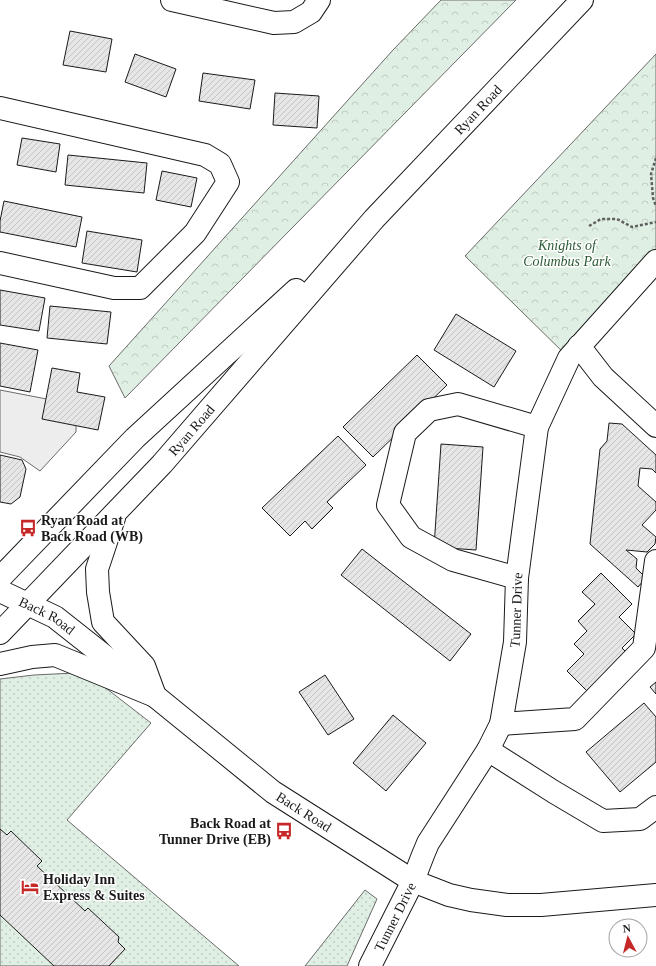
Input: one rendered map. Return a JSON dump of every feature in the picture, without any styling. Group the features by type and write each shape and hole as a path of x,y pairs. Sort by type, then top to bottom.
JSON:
{"main road":[{"path":"172,0 274,24 294,22 315,6"},
{"name":"Ryan Road","path":"0,634 162,464 374,219 582,0"},
{"path":"0,108 205,155 220,164 228,182 195,233 140,288 114,288 0,263"},
{"name":"Ryan Road","path":"0,578 136,438 374,219"},
{"name":"Tunner Drive","path":"370,966 413,881 428,843 488,750 501,724 514,642 517,578 537,427 569,358 656,261"},
{"path":"579,346 603,377 656,426"},
{"path":"517,578 453,560 411,536 388,505 405,433 429,410 458,404 537,427"},
{"path":"115,513 97,569 98,592 103,622 144,666 155,696"},
{"path":"501,724 575,720 644,648 656,561"},
{"name":"Back Road","path":"0,592 55,617 155,696 272,792 413,881 449,895 507,905 541,905 656,895"},
{"path":"0,664 32,657 55,655 155,696"},
{"path":"488,750 603,821 640,819 656,807"}],"path":[{"path":"656,158 651,174 653,198 656,206"},
{"path":"589,226 601,219 617,219 632,227 656,222"}],"green space":[{"path":"441,0 516,0 125,398 109,366 393,50"},
{"name":"Knights of Columbus Park","path":"656,54 656,261 569,358 465,256"},
{"path":"74,673 98,682 151,723 67,820 239,966 0,966 0,679 34,675"},
{"path":"365,890 377,899 347,966 305,966"}],"shaded area":[{"path":"0,390 57,401 76,421 76,432 40,471 20,457 0,452"}],"building":[{"path":"70,31 112,39 106,72 63,65"},
{"path":"135,54 176,69 166,97 125,82"},
{"path":"203,73 255,80 250,109 199,101"},
{"path":"275,93 319,96 317,128 273,125"},
{"path":"22,138 60,144 56,172 17,165"},
{"path":"68,155 147,163 144,193 65,185"},
{"path":"162,171 197,178 191,207 156,200"},
{"path":"4,201 82,217 76,247 0,232 0,221"},
{"path":"87,231 142,240 137,272 82,263"},
{"path":"0,290 45,298 39,331 0,325"},
{"path":"50,306 111,312 107,344 47,338"},
{"path":"456,314 516,351 494,387 434,350"},
{"path":"0,343 38,350 30,392 0,386"},
{"path":"417,355 447,385 373,457 343,427"},
{"path":"52,368 80,373 77,392 105,397 98,430 42,419"},
{"path":"609,423 622,424 656,455 656,473 652,469 640,468 638,486 656,502 656,510 642,525 656,537 655,544 647,552 626,550 637,559 636,568 646,578 638,587 590,544 600,449 607,441"},
{"path":"338,436 366,465 327,502 333,508 312,529 305,521 290,536 262,508"},
{"path":"441,444 483,447 476,550 434,547"},
{"path":"0,455 22,460 26,469 20,497 11,504 0,502"},
{"path":"362,549 471,634 450,661 341,575"},
{"path":"601,573 632,604 619,617 636,634 622,648 629,655 590,694 567,671 584,654 574,644 587,631 578,621 595,604 582,592"},
{"path":"325,675 354,719 328,735 299,692"},
{"path":"656,682 656,694 650,687"},
{"path":"644,703 656,717 656,762 620,792 586,752"},
{"path":"393,715 426,743 386,791 353,763"},
{"name":"Holiday Inn Express & Suites","path":"0,829 7,835 11,831 42,861 37,866 85,911 88,908 119,937 118,942 125,949 109,966 54,966 0,915"}],"place":[{"name":"Ryan Road at Back Road (WB)","path":"28,528"},
{"name":"Back Road at Tunner Drive (EB)","path":"284,831"},
{"name":"Holiday Inn Express & Suites","path":"30,887"}]}
